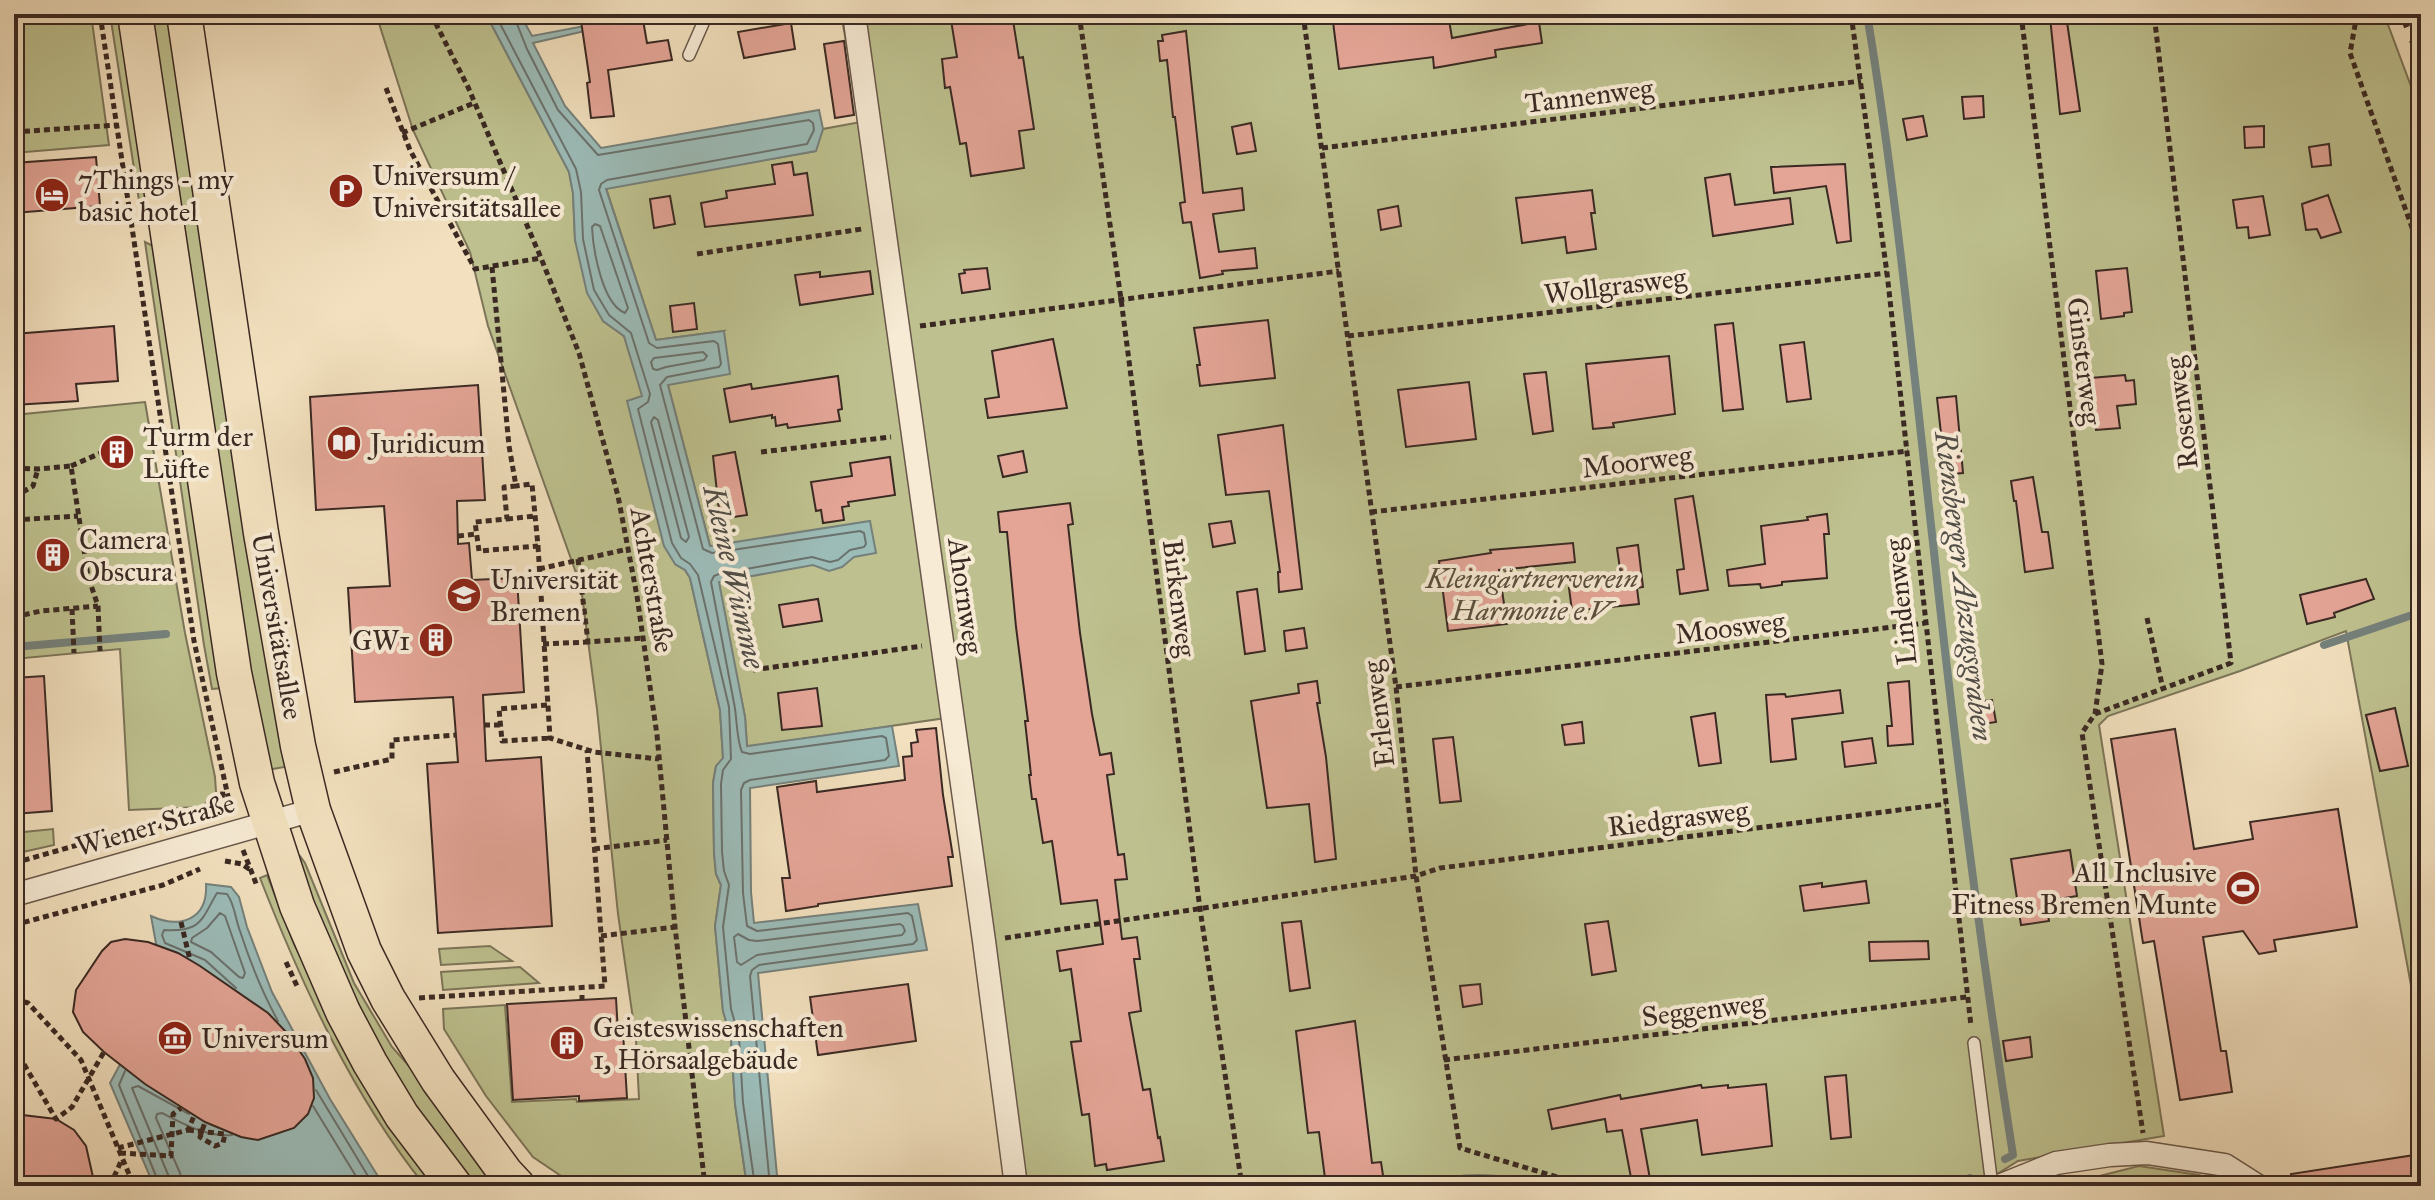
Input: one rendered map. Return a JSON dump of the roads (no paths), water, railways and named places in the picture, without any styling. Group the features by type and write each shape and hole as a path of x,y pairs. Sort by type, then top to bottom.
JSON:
{"main road":[{"name":"Universitätsallee","path":"135,14 234,673 252,764 252,827 297,906 343,1012 370,1063 402,1116 455,1186"},
{"name":"Universitätsallee","path":"184,14 261,533 310,794 364,951 388,999 438,1080 518,1186"}],"street":[{"name":"Ahornweg","path":"854,14 1016,1186"},
{"name":"Wiener Straße","path":"14,895 252,827 310,794"},
{"path":"1999,1186 2056,1163 2147,1153 2225,1165 2258,1186"}],"lane":[{"path":"689,55 704,21"},
{"path":"1974,1043 1992,1186"}],"water":[{"name":"Kleine Wümme","path":"486,14 520,14 532,36 648,14 675,14 533,43 565,106 601,148 819,110 823,129 816,151 606,189 656,340 724,331 730,374 668,385 710,546 870,521 876,553 854,557 842,567 829,571 813,565 719,582 745,717 747,746 892,726 899,766 750,788 754,923 918,904 927,950 758,973 778,1186 747,1186 735,1104 731,1038 723,1011 715,926 721,885 716,874 714,853 713,783 716,766 723,758 720,710 690,578 685,570 675,564 664,546 627,401 642,396 624,336 603,321 587,293 575,240 569,172"},
{"path":"206,884 231,887 239,897 272,992 330,1099 384,1186 154,1186 110,1083 124,1057 157,949 151,916 172,922 190,918 202,906"}],"waterway":[{"name":"Riensberger Abzugsgraben","path":"1867,14 1895,212 1969,849 2013,1155 2005,1159"},
{"path":"2324,645 2421,612"},
{"path":"14,647 166,634"},
{"name":"Riensberger Abzugsgraben","path":"1428,1186 1456,1179 1486,1178 1544,1186"},
{"name":"Riensberger Abzugsgraben","path":"1948,1186 1970,1178"}],"railway":[{"path":"2402,14 2421,64"},
{"path":"2417,14 2421,25"}],"place":[{"name":"Universum / Universitätsallee","path":"346,191"},
{"name":"7Things - my basic hotel","path":"52,195"},
{"name":"Juridicum","path":"344,443"},
{"name":"Turm der Lüfte","path":"117,452"},
{"name":"Camera Obscura","path":"53,555"},
{"name":"Universität Bremen","path":"464,595"},
{"name":"GW1","path":"436,640"},
{"name":"All Inclusive Fitness Bremen Munte","path":"2243,888"},
{"name":"Universum","path":"175,1038"},
{"name":"Geisteswissenschaften 1, Hörsaalgebäude","path":"567,1043"}],"park label":[{"name":"Kleingärtnerverein Harmonie e.V","path":"1532,594"}]}
